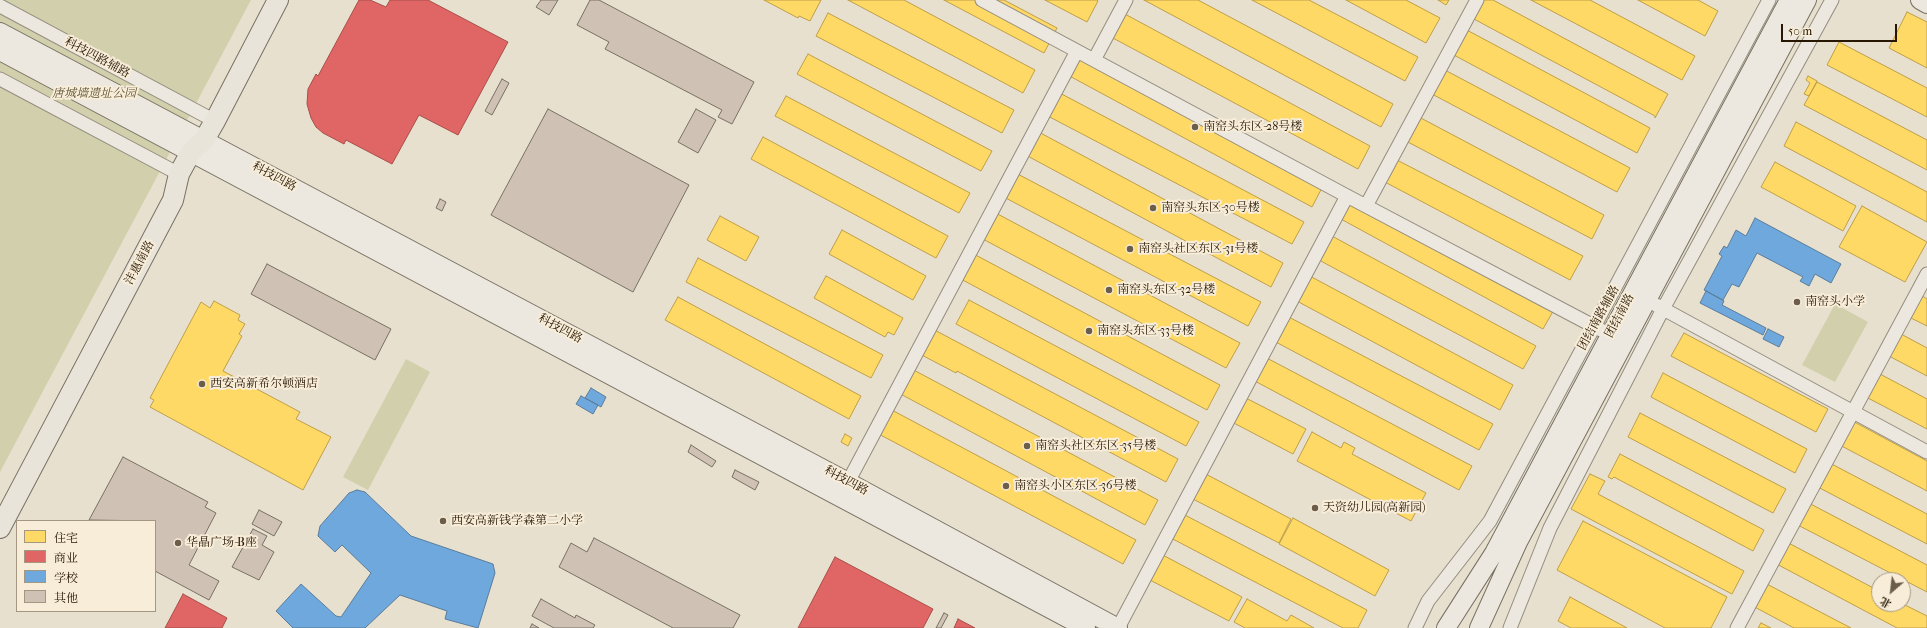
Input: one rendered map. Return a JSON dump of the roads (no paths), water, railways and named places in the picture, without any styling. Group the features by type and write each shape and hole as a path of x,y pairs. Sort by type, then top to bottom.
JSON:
{"main road":[{"name":"沣惠南路","path":"0,528 173,200 179,174 215,121 278,0"}],"street":[{"path":"982,0 1610,335"},
{"path":"1094,60 1126,0"},
{"path":"1366,206 1477,0"},
{"name":"团结南路辅路","path":"1414,628 1428,601 1490,521 1593,326 1599,319 1769,0"},
{"name":"团结南路","path":"1446,628 1494,554 1789,0"},
{"name":"团结南路","path":"1479,628 1518,542 1807,0"},
{"path":"1510,628 1550,528 1664,309 1832,0"},
{"path":"1920,0 1927,4"},
{"name":"科技四路辅路","path":"0,6 215,121"},
{"name":"科技四路","path":"0,32 198,146 1086,628"},
{"name":"科技四路","path":"0,51 198,146 848,482 1118,628"},
{"path":"848,482 1076,51"},
{"path":"0,79 179,174"},
{"path":"1118,628 1347,196"},
{"path":"1737,628 1927,274"},
{"path":"1647,300 1927,452"}],"place":[{"name":"南窑头东区-28号楼","path":"1195,127"},
{"name":"南窑头东区-30号楼","path":"1153,208"},
{"name":"南窑头社区东区-31号楼","path":"1130,249"},
{"name":"南窑头东区-32号楼","path":"1109,290"},
{"name":"南窑头小学","path":"1797,302"},
{"name":"南窑头东区-33号楼","path":"1089,331"},
{"name":"西安高新希尔顿酒店","path":"202,384"},
{"name":"南窑头社区东区-35号楼","path":"1027,446"},
{"name":"南窑头小区东区-36号楼","path":"1006,486"},
{"name":"天资幼儿园(高新园)","path":"1315,508"},
{"name":"西安高新钱学森第二小学","path":"443,521"},
{"name":"华晶广场-B座","path":"178,543"}],"park label":[{"name":"唐城墙遗址公园","path":"94,94"}]}
